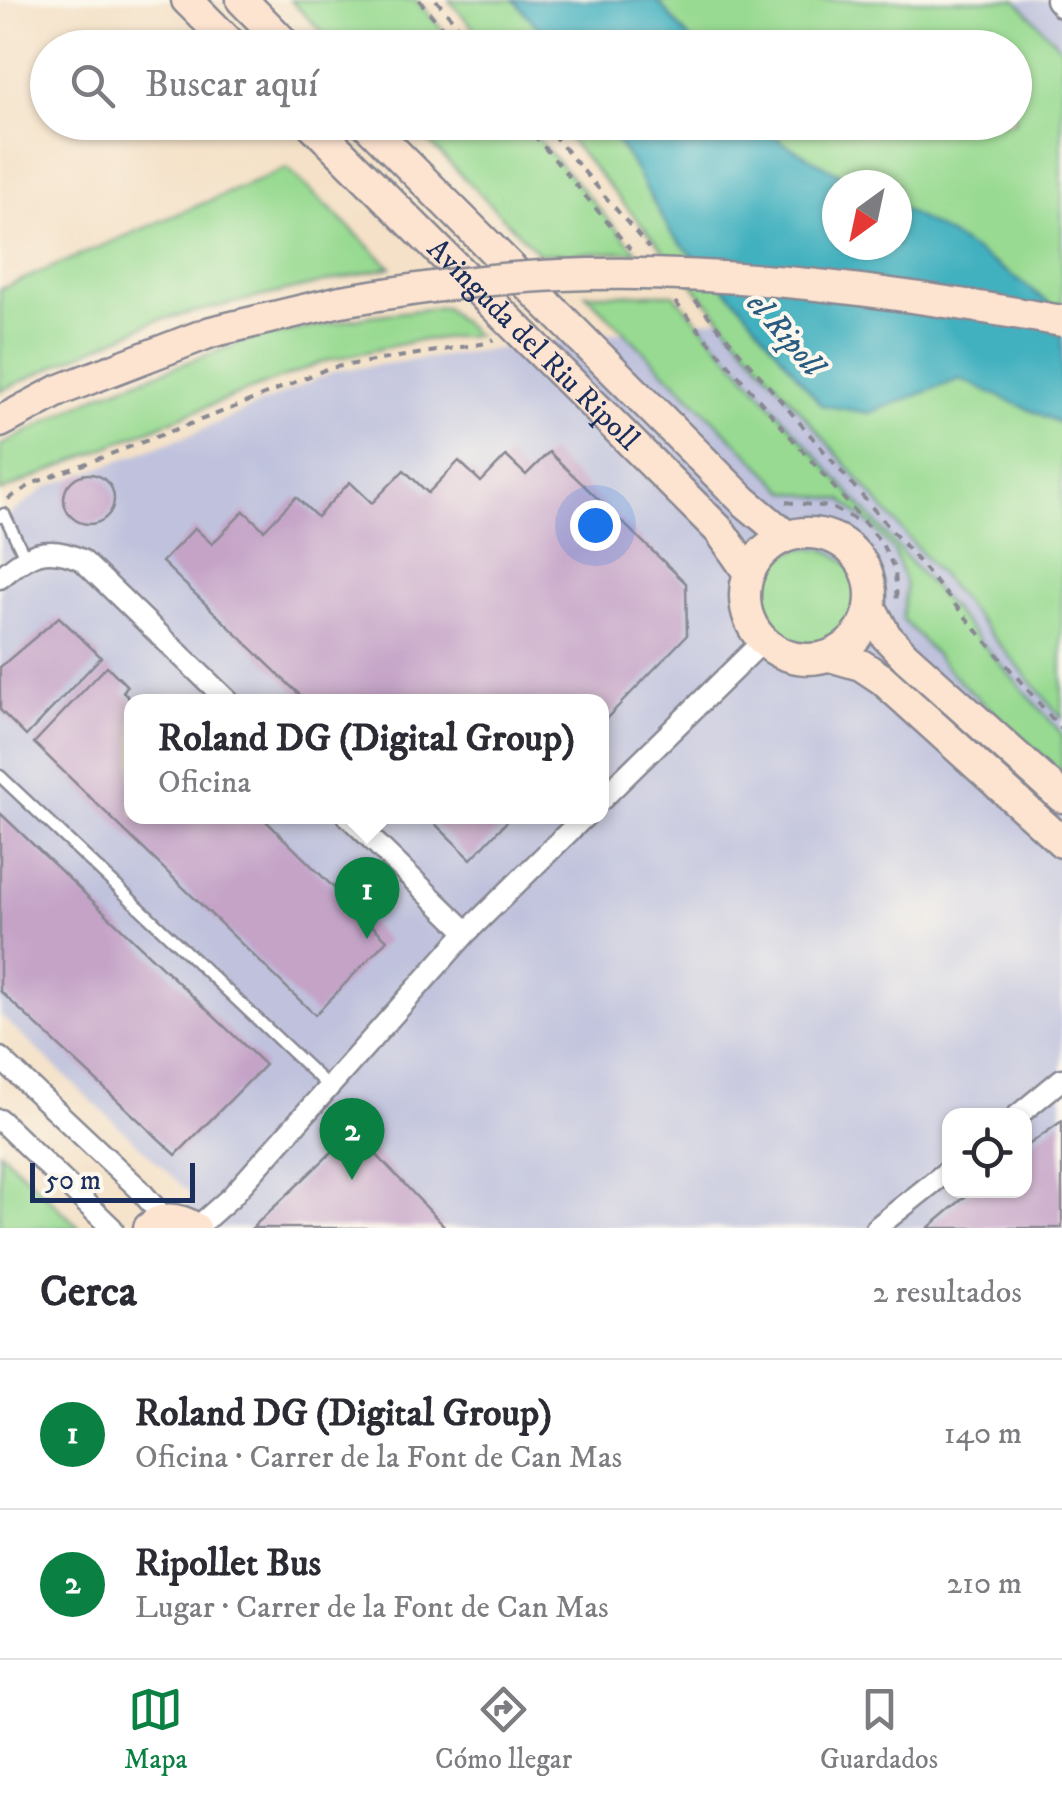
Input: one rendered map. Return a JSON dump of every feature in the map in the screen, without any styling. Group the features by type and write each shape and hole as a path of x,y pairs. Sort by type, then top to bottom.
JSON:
{"street":[{"path":"188,0 217,30"},
{"path":"242,0 272,30"},
{"path":"1056,0 1062,7"},
{"name":"Avinguda del Riu Ripoll","path":"328,140 720,531 748,573"},
{"name":"Avinguda del Riu Ripoll","path":"382,140 744,501 786,536"},
{"path":"0,422 60,390 211,332 340,300 445,284 562,275 684,276 860,290 1062,321"},
{"path":"1062,797 886,636 884,607 872,589 867,570 842,541 805,532 786,536 758,557 748,573 746,609 763,641 794,658 830,656 861,665 1062,842"},
{"path":"0,578 25,556 54,552 82,560 221,694"},
{"path":"830,656 857,638 884,607"},
{"path":"609,793 763,641"},
{"path":"356,824 467,932"},
{"path":"0,1058 138,1188 157,1224 182,1220 196,1228 231,1197 467,932 576,824"},
{"path":"1026,1108 1062,1079"},
{"path":"0,1120 112,1228"},
{"path":"876,1228 942,1175"}],"lane":[{"path":"0,518 4,514 25,556"},
{"path":"0,776 329,1087"}],"path":[{"path":"419,0 444,30"},
{"path":"436,0 462,30"},
{"path":"538,140 636,256"},
{"path":"557,140 650,248"},
{"path":"685,289 1062,730"},
{"path":"674,300 881,542 897,580 884,607"},
{"path":"0,504 34,483 236,408 329,368 487,343 514,326"},
{"path":"776,499 830,507 862,523"}],"shaded area":[{"path":"1016,0 1062,0 1062,49"},
{"path":"724,318 1062,718 1062,1228 180,1228 191,1194 0,1015 0,522 47,487 193,434 335,371"}],"green space":[{"path":"290,0 416,0 443,30 320,30"},
{"path":"449,0 514,0 540,30 475,30"},
{"path":"657,0 1016,0 1062,49 1062,314 1023,283 912,214 912,170 832,170 780,140 1032,140 1032,30 682,30"},
{"path":"427,140 539,140 637,252 539,254"},
{"path":"569,140 615,140 671,233 740,304 869,413 960,379 1062,424 1062,718"},
{"path":"287,168 391,267 155,321 0,391 0,289"},
{"path":"586,294 674,294 1062,734 1062,774 958,680 902,618 906,586 894,551 873,527 842,500 787,492"},
{"path":"444,307 476,335 415,341 326,361 0,492 0,446 101,394 251,339 370,316"},
{"path":"802,548 820,548 838,556 851,569 859,596 856,615 838,636 820,644 802,644 784,636 771,623 763,605 763,587 771,569 784,556"},
{"path":"0,1151 80,1228 0,1228"}],"water":[{"path":"514,0 657,0 682,30 540,30"},
{"name":"el Ripoll","path":"615,140 780,140 832,170 822,170 822,260 912,260 912,214 1023,283 1062,314 1062,424 960,379 869,413 821,405 740,304 671,233"}],"building":[{"path":"549,452 686,583 687,635 609,716 609,694 299,694 162,562 195,528 212,544 244,511 264,530 296,497 317,517 350,482 372,503 404,470 428,493 459,461 481,482 506,456 526,475"},
{"path":"89,474 106,482 114,499 106,516 89,524 72,516 64,499 72,482"},
{"path":"59,617 101,657 26,736 0,710 0,667"},
{"path":"107,666 127,686 123,692 124,824 269,824 387,940 315,1015 34,743"},
{"path":"0,813 265,1065 176,1155 0,991"},
{"path":"435,824 504,824 471,859"},
{"path":"1062,1121 1062,1228 928,1228 964,1198 1032,1198 1032,1142"},
{"path":"354,1131 446,1228 252,1228"}],"place":[{"name":"Roland DG (Digital Group)","path":"367,939"},
{"name":"Ripollet Bus","path":"352,1180"}]}
